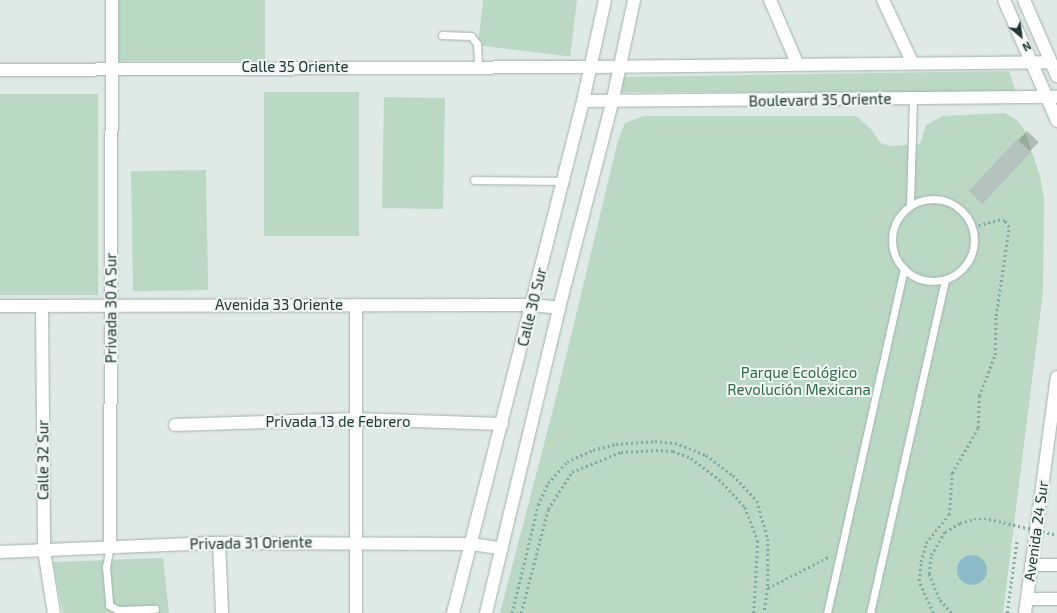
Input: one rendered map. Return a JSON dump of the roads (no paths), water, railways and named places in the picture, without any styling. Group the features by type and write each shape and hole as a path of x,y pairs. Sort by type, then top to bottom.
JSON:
{"street":[{"path":"112,0 112,69"},
{"name":"Calle 30 Sur","path":"453,613 472,544 583,101 605,0"},
{"name":"Calle 30 Sur","path":"486,613 559,308 612,103 618,67 634,0"},
{"path":"770,0 797,63"},
{"path":"883,0 912,62"},
{"path":"1004,0 1032,63 1052,97 1057,121"},
{"path":"1024,0 1057,76"},
{"path":"590,67 797,63 1050,62"},
{"name":"Calle 35 Oriente","path":"0,70 478,66 590,67"},
{"name":"Privada 30 A Sur","path":"110,546 112,69"},
{"name":"Boulevard 35 Oriente","path":"583,101 612,103 1052,97"},
{"path":"356,305 358,542 356,613"},
{"name":"Avenida 33 Oriente","path":"0,306 532,305 559,308"},
{"name":"Calle 32 Sur","path":"42,306 44,550 54,613"},
{"name":"Avenida 24 Sur","path":"1025,613 1057,377"},
{"name":"Privada 13 de Febrero","path":"175,425 356,419 502,424"},
{"name":"Privada 31 Oriente","path":"0,552 110,546 219,543 358,542 472,544 502,549"},
{"path":"219,543 222,613"},
{"path":"1031,565 1057,566"},
{"path":"1027,598 1057,599"}],"lane":[{"path":"442,35 471,36 477,44 478,66"},
{"path":"910,206 913,99"},
{"path":"474,180 563,181"},
{"path":"933,199 946,201 958,206 973,227 975,240 972,253 966,264 945,279 923,280 904,269 897,260 892,236 895,224 910,206 933,199"},
{"path":"827,613 904,269"},
{"path":"870,613 945,279"},
{"path":"110,546 106,567 109,605 118,610 155,609"}],"water":[{"path":"972,555 983,559 987,570 983,581 972,585 961,581 957,570 961,559"}],"park label":[{"name":"Parque Ecológico Revolución Mexicana","path":"799,380"}]}
